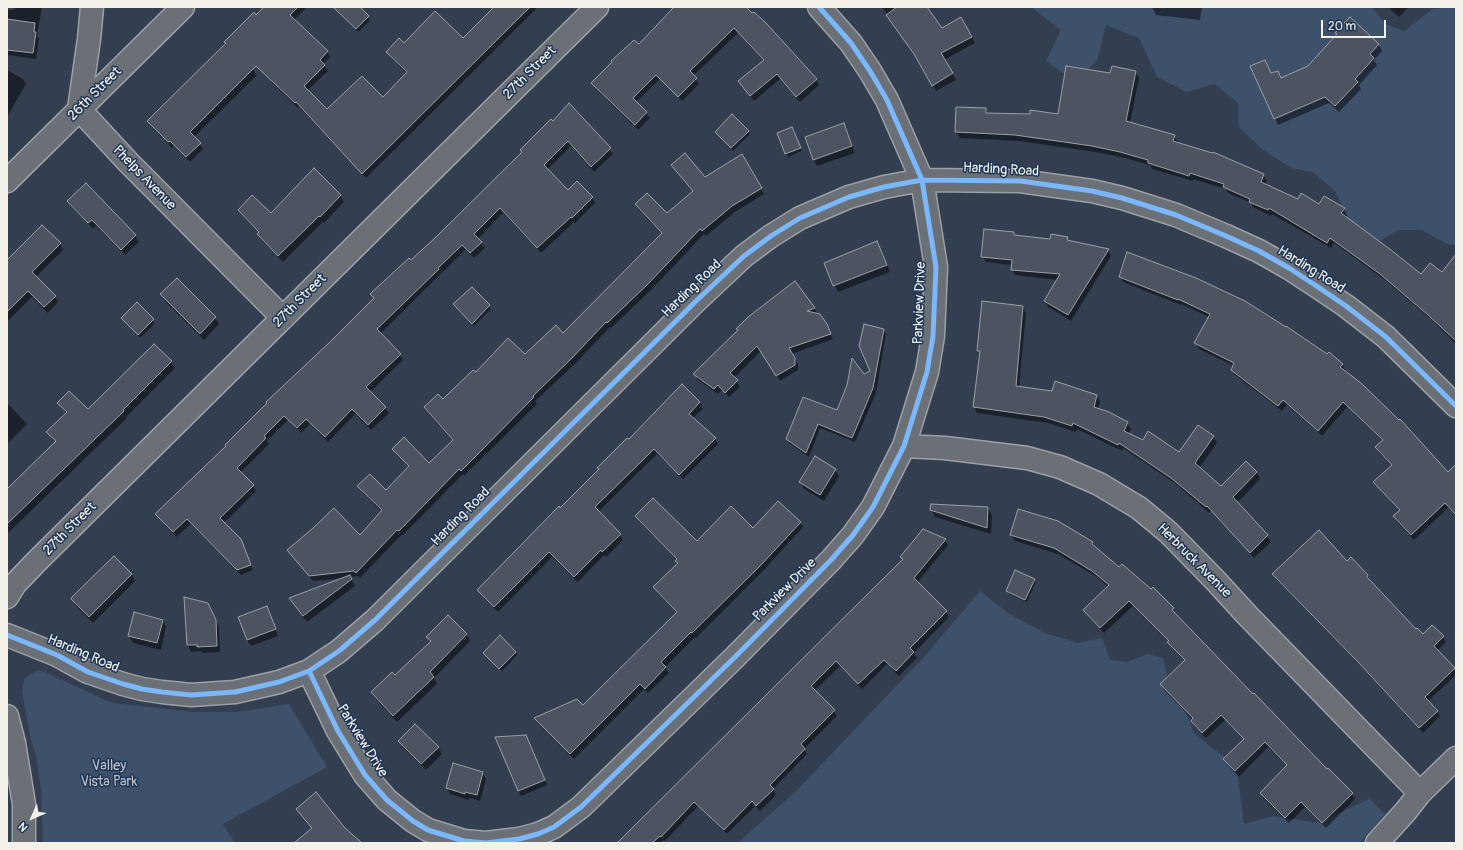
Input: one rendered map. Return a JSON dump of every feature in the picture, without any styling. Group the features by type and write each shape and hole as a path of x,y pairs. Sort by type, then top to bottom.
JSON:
{"street":[{"path":"78,109 89,39 92,7"},
{"name":"26th Street","path":"7,181 182,7"},
{"name":"27th Street","path":"7,597 15,584 37,561 597,7"},
{"name":"Parkview Drive","path":"309,671 338,731 365,775 387,800 413,821 428,830 464,841 486,843 519,839 538,834 554,827 581,807 831,560 853,535 873,507 904,446 927,372 933,336 936,267 922,180 887,100 851,42 819,7"},
{"name":"Phelps Avenue","path":"78,109 129,163 283,318"},
{"name":"Harding Road","path":"7,635 57,655 88,672 123,684 162,692 191,695 235,692 279,682 309,671 339,651 375,620 695,302 744,256 770,236 800,218 849,197 884,187 922,180 1020,181 1092,191 1122,198 1176,215 1220,233 1259,251 1318,286 1346,306 1392,342 1456,406"},
{"name":"Herbruck Avenue","path":"904,446 945,448 1027,458 1060,467 1100,484 1138,508 1179,544 1215,580 1247,615 1420,793"},
{"path":"7,716 14,743 24,804 24,843"},
{"path":"1377,843 1420,793 1456,758"}],"green space":[{"path":"1031,7 1372,7 1385,24 1404,31 1433,9 1456,7 1456,245 1447,244 1422,230 1398,230 1380,241 1355,238 1336,192 1313,172 1292,168 1263,150 1239,127 1238,103 1215,84 1186,92 1157,77 1139,38 1106,25 1097,61 1074,81 1046,61 1061,30"},
{"path":"980,591 1008,613 1045,633 1078,643 1102,638 1110,660 1127,662 1148,654 1163,658 1168,681 1180,697 1194,733 1236,765 1244,824 1274,816 1318,823 1369,799 1385,814 1359,843 738,843 796,791 924,657"},
{"name":"Valley Vista Park","path":"38,670 114,703 194,712 238,712 289,704 327,767 223,824 235,843 43,843 41,789 37,760 30,735 22,692 24,679"}],"building":[{"path":"264,7 298,7 290,15 328,51 320,60 325,65 304,86 327,109 362,76 383,97 407,72 386,52 399,38 404,43 435,11 463,38 494,7 530,7 362,174 296,102 295,103 256,66 190,132 201,143 186,157 147,121 226,43 224,42 254,12 256,15"},
{"path":"333,7 360,7 369,16 356,29"},
{"path":"674,7 746,7 766,23 817,79 796,97 777,74 750,96 738,81 764,60 734,28 690,71 697,78 678,97 656,75 633,98 647,112 635,125 591,83 612,62 611,61 634,40 639,44"},
{"path":"897,7 927,7 942,28 961,17 972,37 941,53 953,73 932,86 914,54 886,15"},
{"path":"1350,17 1379,44 1370,54 1374,58 1355,79 1358,82 1335,106 1325,97 1274,119 1250,66 1265,60 1271,73 1278,71 1281,78 1308,66"},
{"path":"7,19 35,23 34,32 36,32 33,53 7,50"},
{"path":"1066,66 1110,73 1112,66 1136,71 1126,121 1175,135 1173,141 1212,153 1213,152 1264,174 1261,182 1298,199 1301,193 1319,204 1324,196 1345,208 1341,213 1421,274 1430,263 1442,272 1456,254 1456,341 1380,274 1330,238 1327,243 1269,208 1268,210 1249,202 1250,199 1223,187 1224,184 1190,173 1189,176 1148,163 1148,160 1092,146 1015,135 955,132 956,107 986,108 986,113 1030,114 1030,110 1058,114"},
{"path":"569,103 611,148 591,167 568,141 544,165 568,190 577,181 593,197 572,218 571,217 537,248 500,208 474,234 482,242 470,253 462,245 377,329 401,354 366,387 386,407 368,425 352,409 325,437 306,419 297,428 284,416 264,436 266,438 237,468 254,485 220,518 241,539 251,565 237,570 187,519 173,532 155,514 226,446 225,445 267,403 266,402 374,298 370,294 409,258 411,260 435,238 522,152 520,150 551,119 553,121"},
{"path":"732,114 749,131 731,148 715,132"},
{"path":"844,123 852,146 813,160 805,137"},
{"path":"792,127 801,148 785,154 777,133"},
{"path":"685,153 705,177 742,154 762,188 732,206 702,231 700,229 648,284 607,323 606,322 461,471 459,469 356,573 354,571 309,576 287,550 334,508 360,535 382,510 357,486 370,474 386,490 409,466 392,449 404,437 429,463 453,440 424,407 438,394 443,399 473,370 476,372 508,338 525,354 556,325 563,333 662,233 635,204 647,193 667,213 693,191 671,165"},
{"path":"314,168 341,195 278,256 257,234 259,232 238,210 252,195 271,213"},
{"path":"86,183 136,235 121,250 92,220 88,223 67,201"},
{"path":"42,225 61,243 32,272 56,296 44,307 28,291 7,312 7,260"},
{"path":"984,229 1014,232 1014,235 1050,239 1051,234 1068,237 1067,240 1109,249 1068,315 1044,301 1060,274 1011,270 1012,260 981,257"},
{"path":"877,241 887,265 833,286 824,263"},
{"path":"1127,252 1196,278 1245,301 1286,326 1327,354 1329,352 1343,364 1340,367 1361,383 1399,420 1400,419 1448,472 1456,464 1456,515 1445,503 1411,535 1393,516 1400,510 1373,482 1392,465 1375,447 1383,440 1343,402 1318,431 1283,400 1278,406 1231,370 1234,363 1194,343 1210,314 1178,299 1119,277"},
{"path":"177,278 216,317 200,334 160,294"},
{"path":"795,281 815,308 807,311 820,314 827,324 831,334 789,348 795,358 795,365 776,376 757,346 730,373 738,380 725,393 718,385 714,389 693,374 738,330 736,329 748,317"},
{"path":"472,287 490,305 472,324 453,304"},
{"path":"982,301 1023,306 1016,386 1052,391 1055,381 1097,395 1094,407 1109,412 1128,422 1124,431 1143,440 1148,431 1179,452 1198,425 1214,436 1195,463 1221,486 1246,461 1257,472 1233,497 1268,535 1250,553 1207,506 1206,507 1171,478 1119,443 1118,445 1073,423 1072,426 1044,417 973,407 980,351 977,351"},
{"path":"137,302 154,319 138,335 121,318"},
{"path":"864,324 884,329 873,388 852,438 818,424 806,453 786,439 803,397 837,410 847,385 852,358 864,374 870,371 859,346"},
{"path":"154,344 172,361 123,410 124,411 7,524 7,489 56,441 46,432 67,412 57,403 69,391 88,409"},
{"path":"682,384 700,402 689,414 716,438 679,475 654,449 595,507 621,534 602,552 601,550 574,577 549,552 494,607 477,590 559,506 560,508 599,469 597,468 627,438 629,439"},
{"path":"815,456 836,469 820,495 799,482"},
{"path":"653,498 697,541 731,506 753,528 778,501 801,522 760,566 661,662 666,667 645,689 640,684 570,754 534,718 577,699 583,705 677,612 653,587 678,563 675,561 677,559 635,516"},
{"path":"931,504 988,507 987,528 930,510"},
{"path":"1018,509 1058,521 1093,542 1092,544 1119,567 1122,564 1151,589 1153,587 1174,608 1172,610 1253,694 1254,693 1327,769 1328,768 1353,793 1322,823 1301,802 1285,818 1260,793 1287,765 1265,742 1235,771 1223,759 1244,739 1221,715 1202,733 1191,721 1193,718 1160,684 1185,660 1167,642 1169,641 1129,601 1100,628 1083,610 1109,585 1092,571 1054,548 1010,535"},
{"path":"923,529 946,539 914,578 947,611 910,648 914,652 896,671 884,660 858,684 836,661 811,686 835,710 801,744 805,749 770,785 774,789 756,806 752,801 724,830 694,802 661,837 660,836 652,843 617,843 903,559 900,557"},
{"path":"1319,530 1347,561 1351,557 1368,575 1367,577 1416,629 1417,628 1423,634 1432,625 1444,636 1434,646 1455,668 1425,697 1438,711 1419,728 1358,662 1272,574"},
{"path":"114,556 132,574 89,617 71,599"},
{"path":"1015,570 1035,579 1025,600 1006,591"},
{"path":"350,575 352,579 303,616 289,598"},
{"path":"184,597 208,603 216,620 217,646 197,647 197,645 187,645"},
{"path":"267,606 276,629 247,640 238,617"},
{"path":"134,612 163,620 157,643 128,636"},
{"path":"448,615 467,634 430,672 434,677 393,716 371,692 392,672 395,675 431,641 426,637"},
{"path":"500,635 516,652 499,669 483,653"},
{"path":"415,724 439,747 421,764 398,741"},
{"path":"526,735 545,780 518,791 495,737"},
{"path":"453,763 483,772 477,795 465,792 465,794 446,788"},
{"path":"316,792 345,828 362,843 294,843 312,828 296,809"}],"cycle path":[{"path":"309,671 338,731 365,775 387,800 413,821 428,830 464,841 486,843 519,839 538,834 554,827 581,807 735,657 831,560 853,535 873,507 904,446 927,372 933,336 936,267 922,180 887,100 851,43 819,7"},
{"path":"7,635 57,655 88,672 123,684 162,692 191,695 235,692 279,682 309,671 339,651 375,620 695,302 744,256 771,236 800,218 849,197 884,187 922,180 1020,181 1092,191 1122,198 1176,215 1226,236 1259,251 1289,268 1346,306 1386,337 1456,406"}]}
